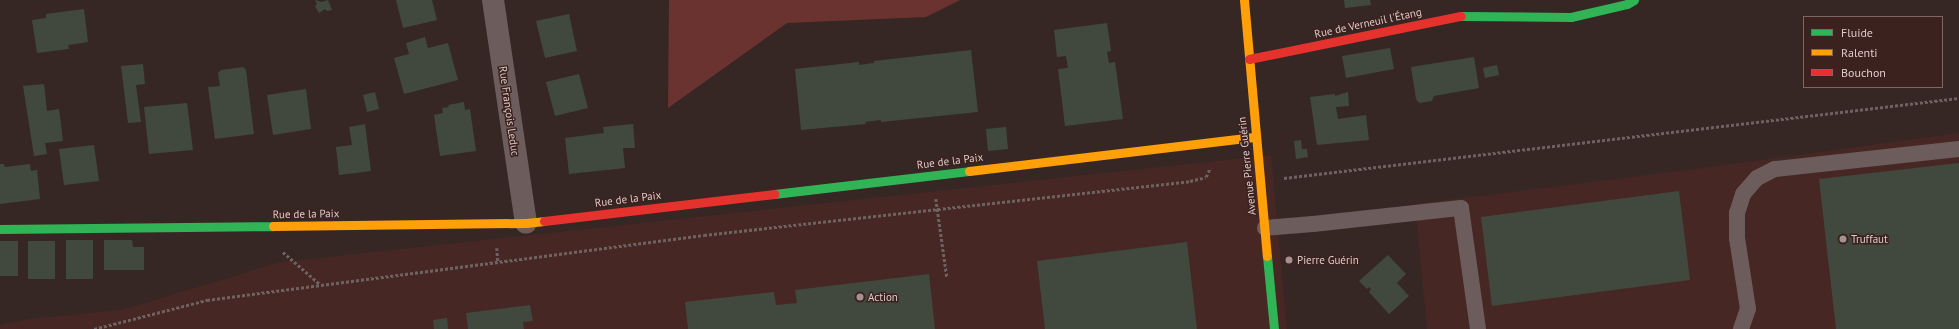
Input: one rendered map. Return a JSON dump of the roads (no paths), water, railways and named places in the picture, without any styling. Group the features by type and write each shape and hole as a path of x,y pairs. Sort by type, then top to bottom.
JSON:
{"street":[{"name":"Rue François Leduc","path":"493,0 526,223"},
{"name":"Avenue Pierre Guérin","path":"1244,0 1274,329"},
{"name":"Rue de Verneuil l'Étang","path":"1249,59 1466,15 1571,17 1627,4 1634,0"},
{"name":"Rue de la Paix","path":"0,230 526,223 1256,137"}],"lane":[{"path":"1741,329 1748,309 1738,238 1737,213 1743,194 1757,178 1775,169 1959,149"},
{"path":"1265,228 1461,208 1478,329"}],"place":[{"name":"Truffaut","path":"1843,239"},
{"name":"Pierre Guérin","path":"1289,260"},
{"name":"Action","path":"860,297"}]}
